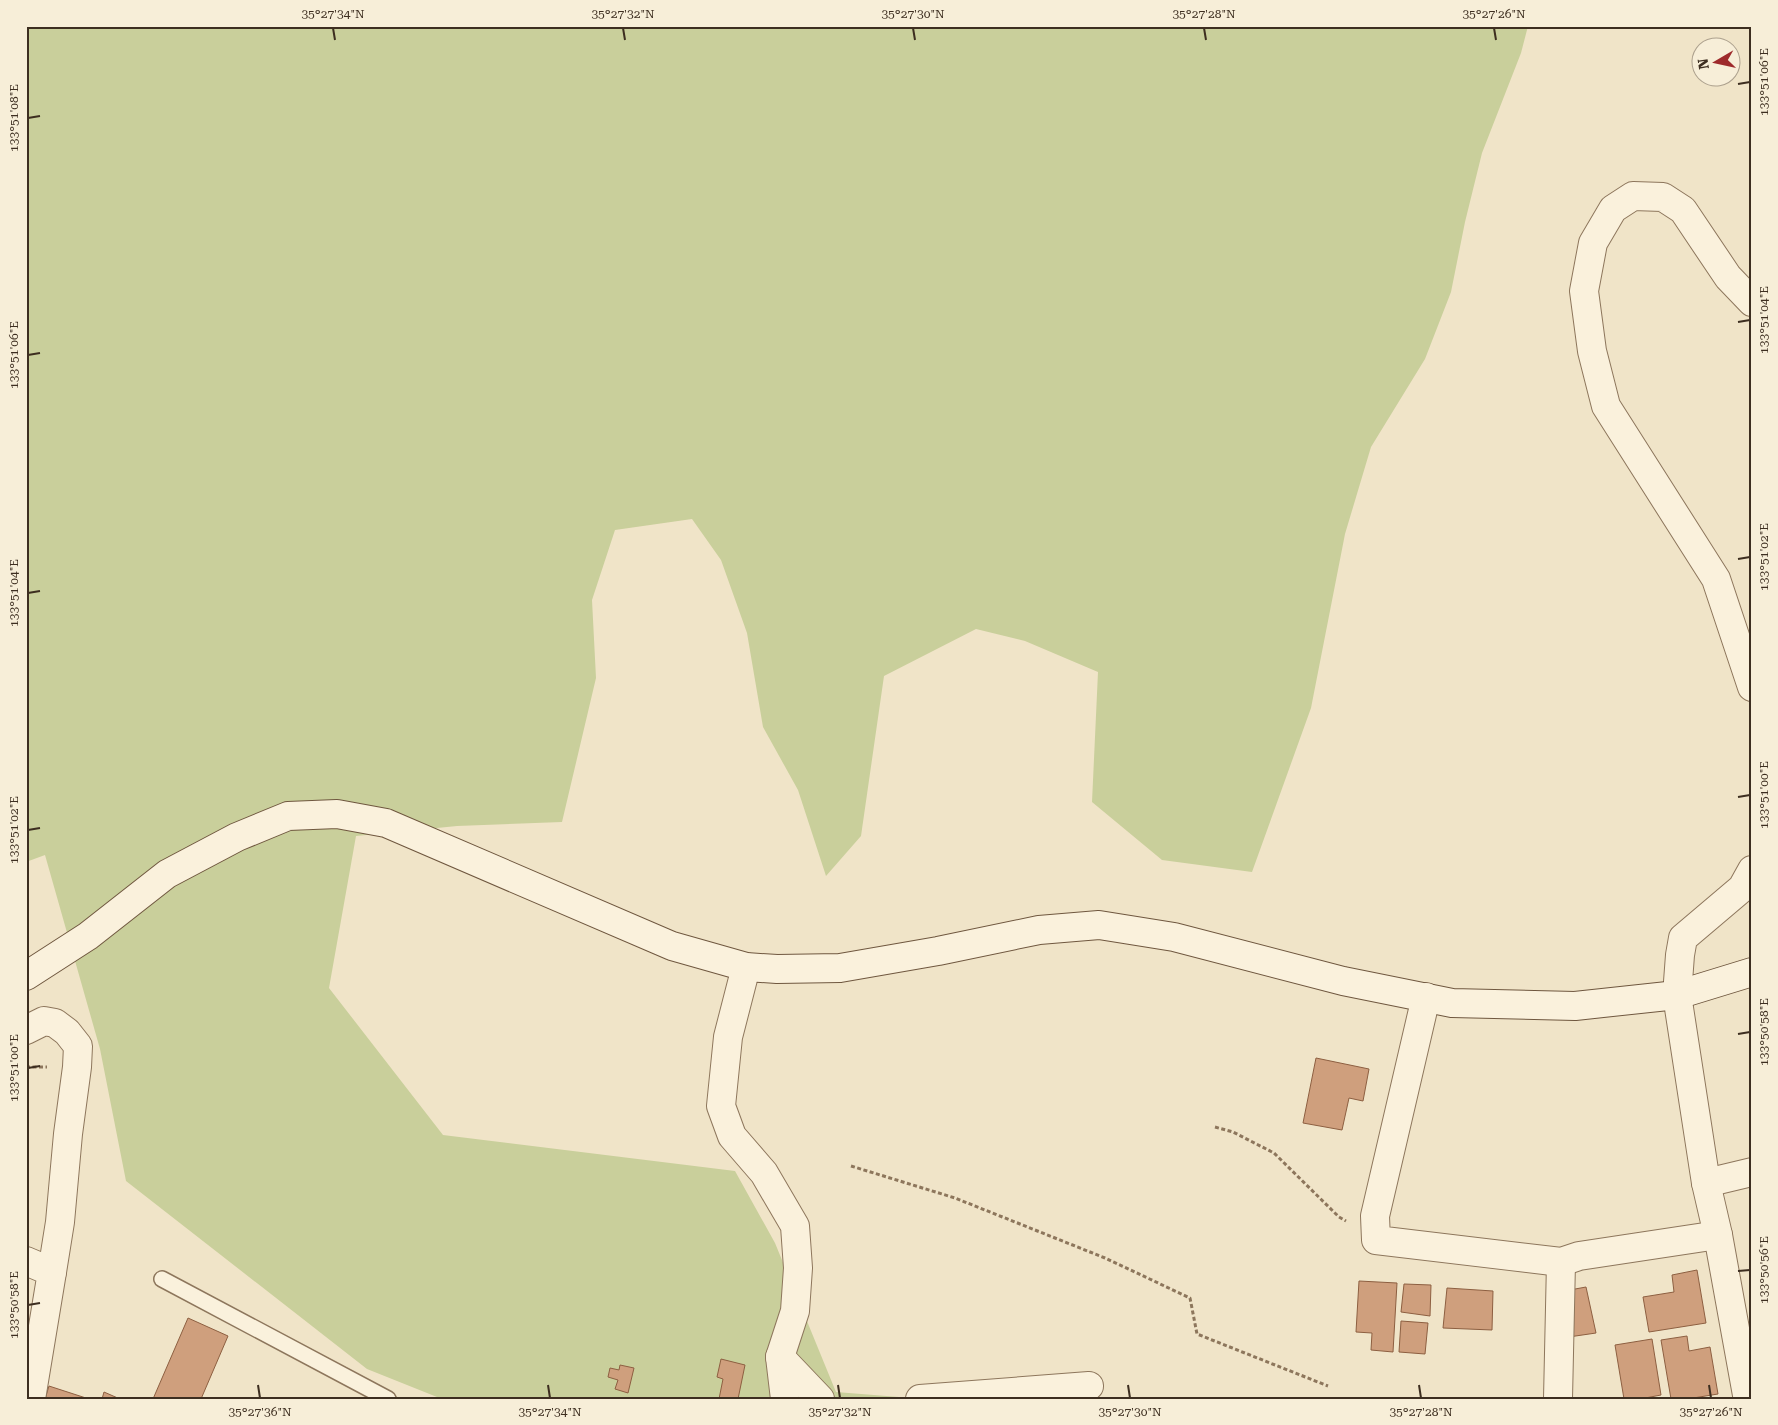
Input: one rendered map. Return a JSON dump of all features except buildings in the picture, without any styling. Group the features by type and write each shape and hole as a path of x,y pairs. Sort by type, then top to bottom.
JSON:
{"street":[{"path":"1752,302 1728,277 1683,210 1663,197 1633,196 1612,209 1593,243 1584,291 1592,351 1606,406 1716,579 1752,687"},
{"path":"26,976 88,936 167,874 193,860 238,837 288,816 337,814 386,823 672,946 746,967 777,970 840,968 938,951 1039,930 1099,925 1174,937 1342,981 1452,1003 1575,1006 1677,995 1752,972"},
{"path":"1741,1396 1718,1235 1706,1183 1677,995 1683,938 1742,888 1752,870"},
{"path":"746,967 728,1037 721,1106 732,1136 764,1173 795,1226 798,1268 795,1312 780,1357 785,1399"},
{"path":"1426,997 1375,1216 1376,1240 1562,1262 1579,1256 1718,1235"},
{"path":"26,1030 44,1021 55,1023 67,1032 78,1046 78,1067 68,1134 60,1222 31,1399"},
{"path":"1706,1183 1752,1172"},
{"path":"26,1261 52,1272"},
{"path":"1558,1399 1562,1262"},
{"path":"780,1357 820,1399"},
{"path":"920,1399 1089,1386"}],"lane":[{"path":"162,1279 388,1399"}],"path":[{"path":"1215,1127 1233,1132 1274,1153 1339,1217 1376,1240"},
{"path":"851,1166 955,1198 1105,1258 1190,1298 1197,1334 1328,1386"}],"green space":[{"path":"26,26 1528,26 1521,53 1482,153 1465,222 1451,292 1425,359 1371,447 1345,534 1311,708 1252,872 1162,860 1092,802 1098,672 1025,641 976,629 884,676 861,836 826,876 798,790 763,727 747,633 721,560 692,519 615,530 592,600 596,678 562,822 457,826 356,836 329,988 443,1135 735,1171 775,1243 836,1392 924,1399 442,1399 367,1369 126,1181 100,1049 45,855 26,862"}]}
